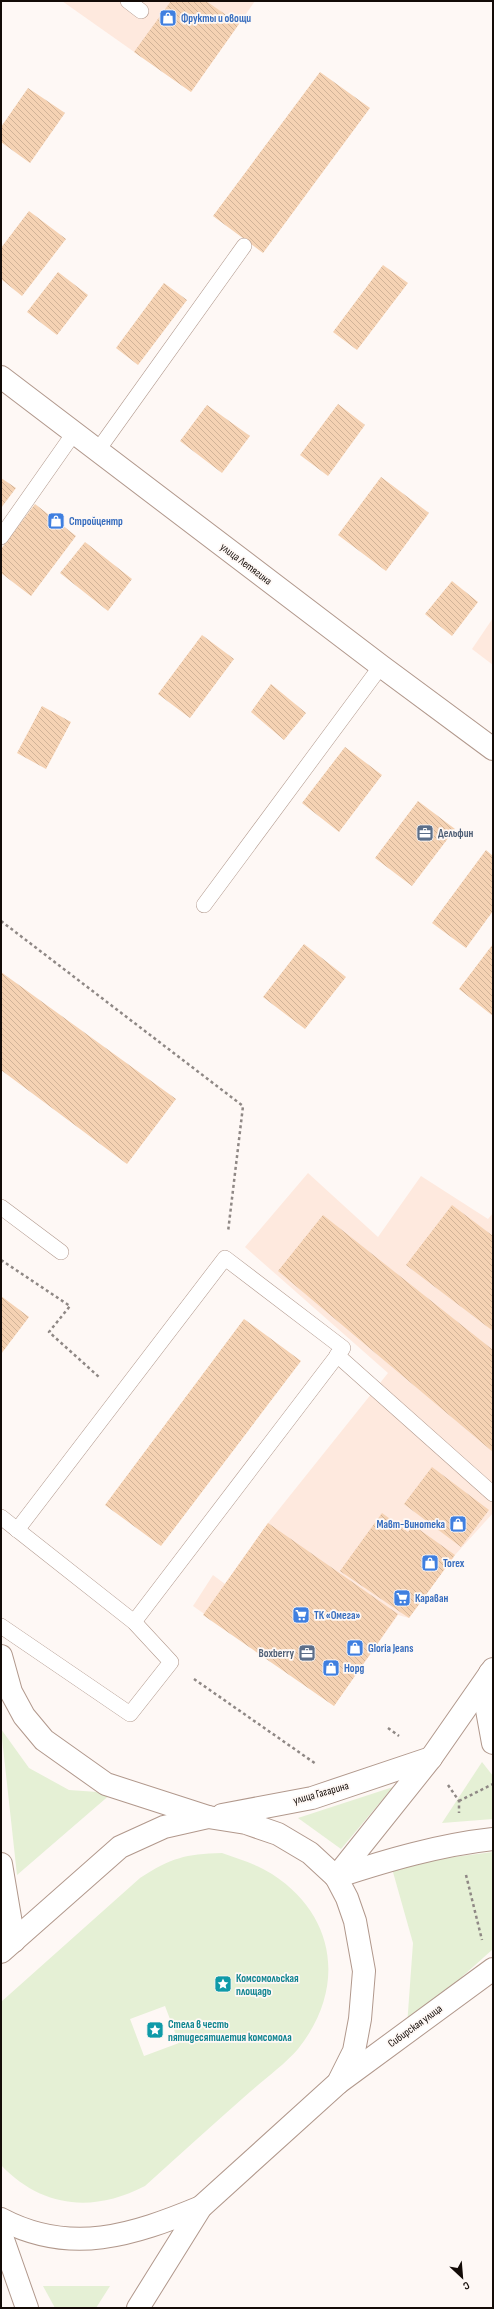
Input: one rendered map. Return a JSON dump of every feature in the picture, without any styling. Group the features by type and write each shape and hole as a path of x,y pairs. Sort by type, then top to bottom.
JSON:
{"main road":[{"name":"улица Летягина","path":"1,377 381,666 493,749"},
{"path":"1,1656 10,1692 24,1716 44,1740 106,1784 208,1817 246,1823 278,1834 310,1853 336,1877 355,1921 364,1971 360,2018 354,2050 338,2083"},
{"path":"336,1877 431,1758 491,1671"},
{"path":"491,1671 487,1710 493,1743"},
{"name":"улица Гагарина","path":"7,1946 120,1847 164,1827 208,1817 312,1798 431,1758"},
{"path":"336,1877 396,1857 458,1843 493,1839"},
{"path":"1,1864 7,1946"},
{"name":"Сибирская улица","path":"201,2207 338,2083 493,1969"},
{"path":"1,2219 21,2229 43,2235 82,2240 109,2238 161,2224 201,2207"},
{"path":"138,2308 201,2207"},
{"path":"1,2234 27,2308"}],"lane":[{"path":"128,1 141,11"},
{"path":"98,450 244,246"},
{"path":"1,537 74,432"},
{"path":"204,905 381,666"},
{"path":"1,1206 61,1252"},
{"path":"17,1530 225,1258 343,1348 134,1622"},
{"path":"337,1355 493,1494"},
{"path":"1,1517 134,1622 171,1662 130,1714 1,1626"}],"path":[{"path":"1,921 242,1106 225,1258"},
{"path":"1,1260 70,1306 49,1332 119,1395"},
{"path":"171,1662 317,1765"},
{"path":"459,1801 493,1784"}],"shaded area":[{"path":"62,1 255,1 191,92"},
{"path":"493,618 493,665 472,649"},
{"path":"308,1173 378,1237 421,1176 488,1219 493,1213 493,1513 455,1555 409,1618 398,1615 334,1706 193,1606 213,1575 225,1584 268,1523 388,1373 245,1247"}],"green space":[{"path":"1,1729 29,1768 69,1790 112,1793 17,1875"},
{"path":"482,1762 493,1776 493,1819 442,1823"},
{"path":"393,1787 341,1849 298,1818"},
{"path":"493,1852 493,1949 407,2026 413,1943 391,1865"},
{"path":"222,1853 266,1870 294,1891 310,1911 321,1932 327,1955 328,1978 323,2002 313,2026 298,2049 287,2060 145,2186 126,2195 87,2203 69,2202 51,2198 33,2190 1,2165 1,2002 140,1878 179,1858","holes":["165,2006 179,2043 144,2056 130,2019"]},
{"path":"43,2286 110,2286 96,2308 55,2308"}],"building":[{"path":"171,1 206,1 239,24 191,92 134,52"},
{"path":"320,72 370,108 263,253 213,216"},
{"path":"28,88 65,113 30,163 1,142 1,127"},
{"path":"29,211 66,239 22,296 1,279 1,248"},
{"path":"383,265 408,283 357,350 333,332"},
{"path":"58,272 88,295 57,335 27,312"},
{"path":"164,283 187,300 138,365 116,348"},
{"path":"338,404 365,425 328,476 300,455"},
{"path":"207,405 250,436 222,473 180,441"},
{"path":"381,477 429,513 386,571 338,535"},
{"path":"1,478 16,488 1,508"},
{"path":"35,504 76,536 31,596 1,573 1,549"},
{"path":"85,542 132,579 108,611 60,573"},
{"path":"452,581 478,602 452,636 425,614"},
{"path":"202,635 234,659 190,718 158,694"},
{"path":"271,684 306,713 284,740 251,712"},
{"path":"42,706 71,722 46,769 17,753"},
{"path":"345,747 382,775 339,832 302,803"},
{"path":"418,801 455,829 412,886 375,858"},
{"path":"486,850 493,856 493,911 466,948 432,923"},
{"path":"304,944 346,977 305,1029 263,997"},
{"path":"493,944 493,1016 459,989"},
{"path":"1,972 176,1099 127,1164 1,1070"},
{"path":"452,1205 493,1236 493,1331 406,1265"},
{"path":"323,1215 493,1350 493,1452 278,1271"},
{"path":"1,1296 29,1317 1,1354"},
{"path":"244,1319 301,1361 161,1546 105,1505"},
{"path":"432,1467 489,1510 461,1547 404,1504"},
{"path":"382,1513 408,1532 413,1525 455,1555 409,1618 340,1571"},
{"name":"ТК «Омега»","path":"268,1523 398,1614 334,1706 203,1615"}],"place":[{"name":"Фрукты и овощи","path":"168,18"},
{"name":"Стройцентр","path":"56,521"},
{"name":"Дельфин","path":"425,833"},
{"name":"Мавт-Винотека","path":"458,1524"},
{"name":"Torex","path":"430,1563"},
{"name":"Караван","path":"402,1598"},
{"name":"ТК «Омега»","path":"301,1615"},
{"name":"Gloria Jeans","path":"355,1648"},
{"name":"Boxberry","path":"307,1653"},
{"name":"Норд","path":"331,1668"},
{"name":"Комсомольская площадь","path":"223,1984"},
{"name":"Стела в честь пятидесятилетия комсомола","path":"155,2030"}]}
